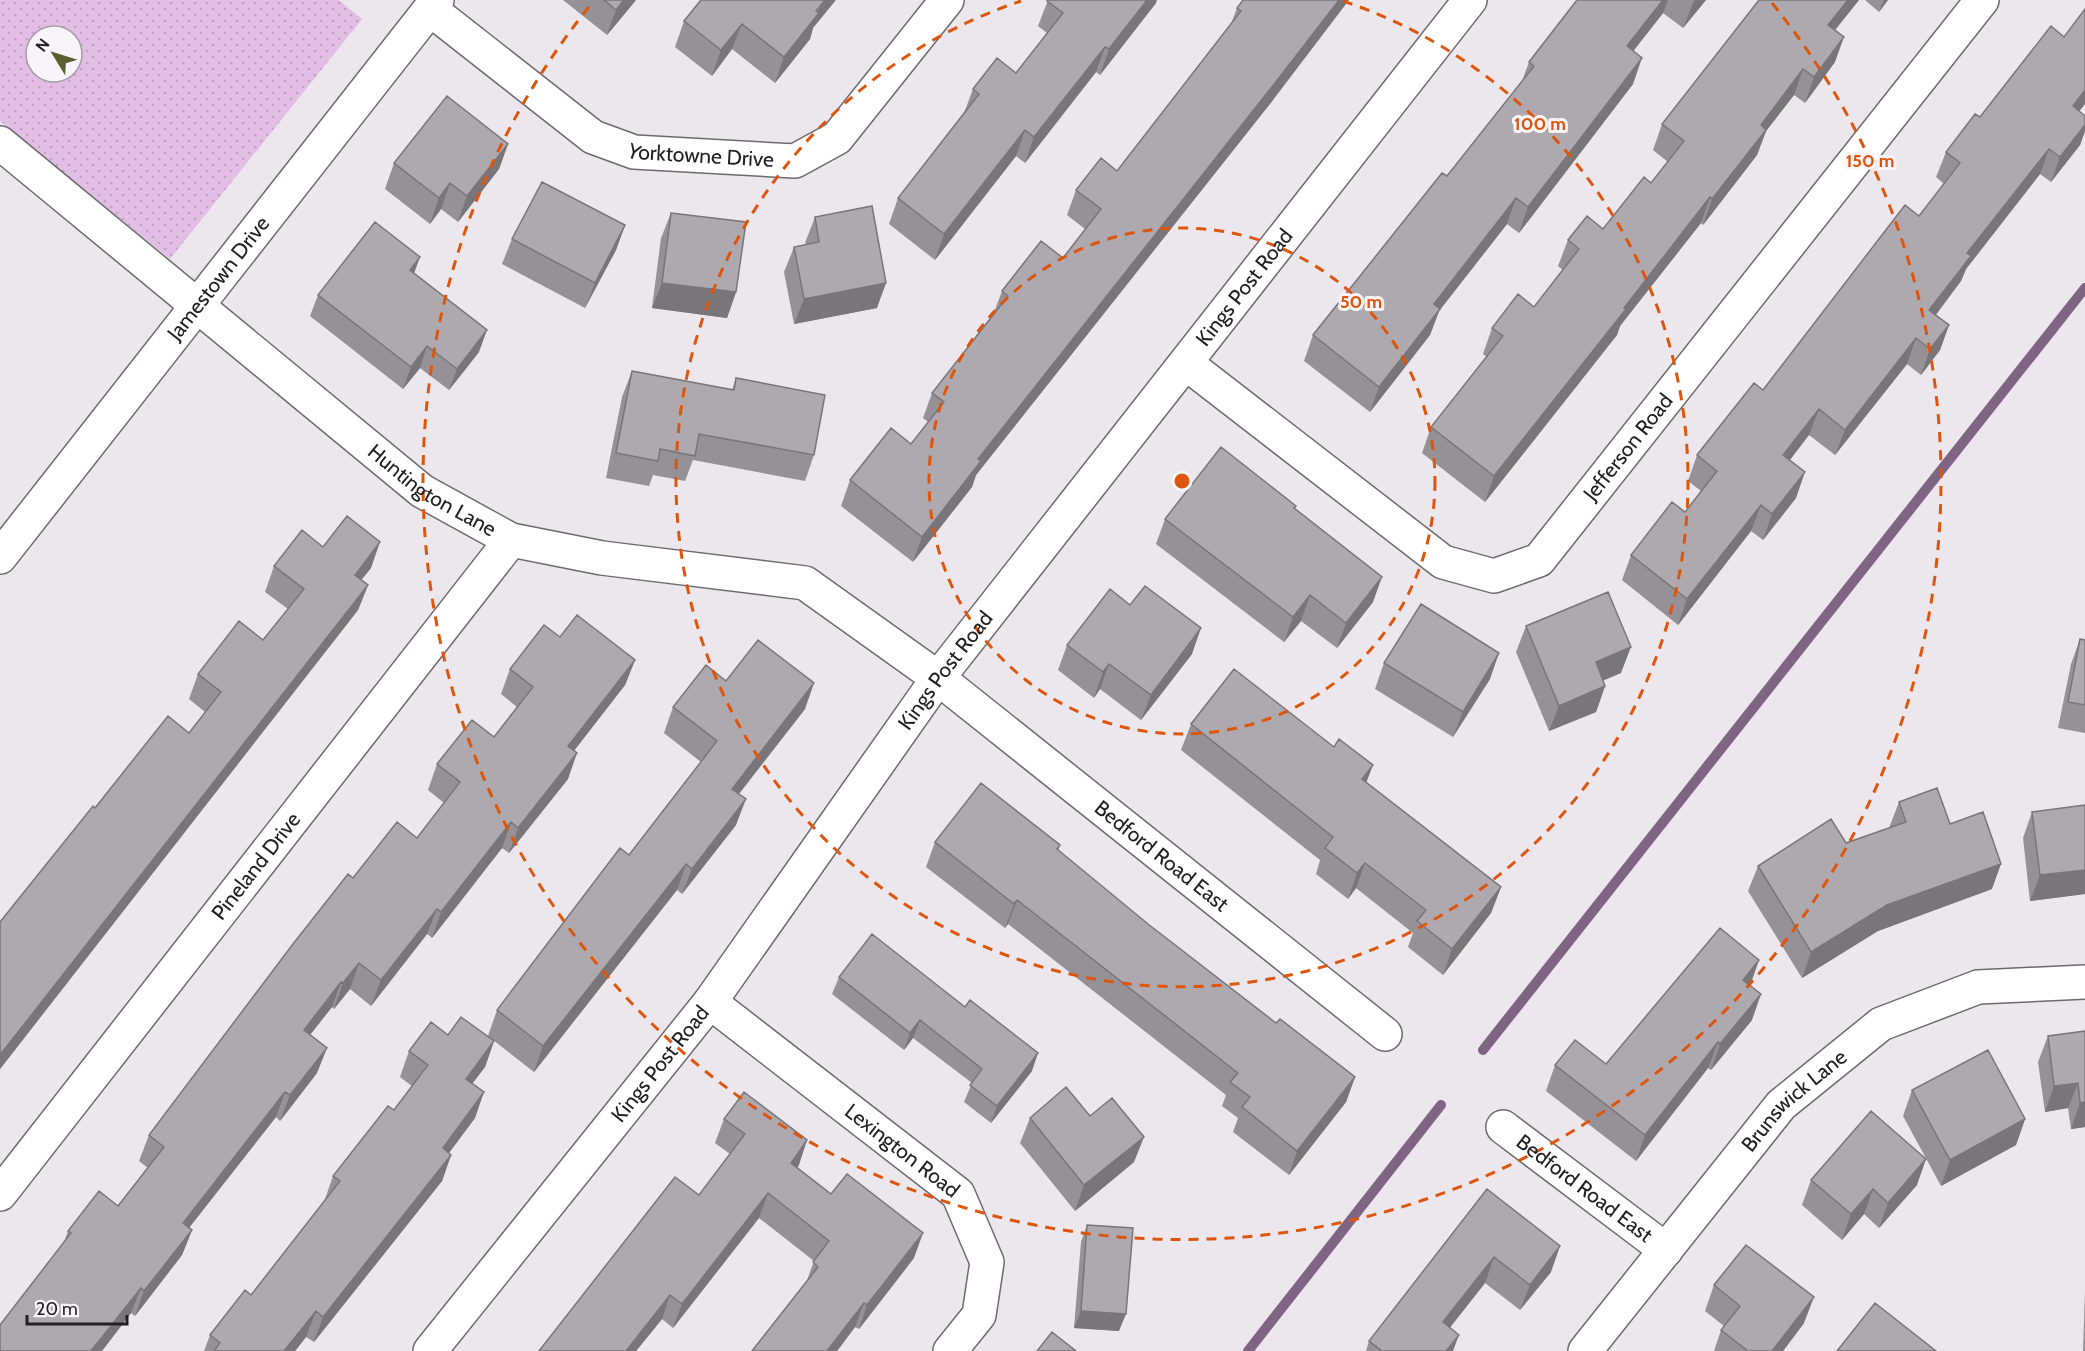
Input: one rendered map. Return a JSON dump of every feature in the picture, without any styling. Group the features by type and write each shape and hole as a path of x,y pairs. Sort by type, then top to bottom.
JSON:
{"street":[{"name":"Yorktowne Drive","path":"433,4 593,137 634,152 795,161 837,138 947,0"},
{"name":"Kings Post Road","path":"430,1351 710,1002 938,678 1187,364 1470,0"},
{"name":"Jefferson Road","path":"1187,364 1443,562 1494,576 1539,560 1982,0"},
{"name":"Jamestown Drive","path":"0,557 433,4"},
{"name":"Huntington Lane","path":"0,143 422,491 511,540 602,558 805,583 938,678"},
{"name":"Pineland Drive","path":"0,1194 511,540"},
{"name":"Bedford Road East","path":"938,678 1385,1034"},
{"name":"Brunswick Lane","path":"1586,1351 1781,1105 1881,1024 1978,987 2085,982"},
{"name":"Lexington Road","path":"710,1002 958,1194 987,1262 980,1315 950,1351"},
{"name":"Bedford Road East","path":"1503,1127 1666,1250"}],"shaded area":[{"path":"0,0 339,0 362,19 170,259 0,121"}],"building":[{"path":"604,0 624,0 616,10"},
{"path":"701,0 825,0 816,11 819,13 784,57 742,24 721,50 684,21"},
{"path":"1048,0 1147,0 1109,49 1105,47 1034,137 1025,130 944,234 898,198 979,94 973,89 997,58 1016,73 1063,13"},
{"path":"1243,0 1339,0 978,459 981,461 922,537 850,480 891,428 911,444 944,402 932,393 1008,296 1002,291 1041,241 1063,258 1101,209 1076,190 1101,158 1117,171 1241,11 1237,8"},
{"path":"1577,0 1663,0 1627,46 1642,58 1528,207 1516,198 1434,304 1440,309 1379,387 1313,335 1442,173 1447,176 1534,66 1529,62"},
{"path":"1759,0 1848,0 1828,25 1844,37 1814,77 1803,69 1761,125 1766,130 1712,199 1710,197 1624,308 1626,309 1494,476 1431,427 1503,336 1492,328 1518,294 1534,307 1579,249 1568,240 1587,216 1603,229 1644,177 1651,183 1684,141 1662,124"},
{"path":"2085,9 2085,90 2073,106 2085,116 2085,125 2060,157 2049,149 1967,253 1971,256 1929,310 1949,325 1930,349 1916,338 1845,430 1819,409 1783,455 1805,472 1772,514 1761,505 1687,599 1631,555 1672,502 1685,512 1717,471 1697,455 1754,383 1763,390 1905,205 1919,216 1960,163 1946,152 1975,114 1980,117 2051,26 2064,37"},
{"path":"447,96 508,144 467,196 450,183 439,198 394,163"},
{"path":"542,182 625,225 595,283 512,239"},
{"path":"872,206 886,283 804,299 794,247 819,242 815,217"},
{"path":"671,213 746,222 736,292 662,283"},
{"path":"375,222 420,257 410,270 487,330 457,369 427,346 411,367 318,295"},
{"path":"632,371 734,390 736,378 825,395 814,455 699,434 695,456 660,449 658,461 616,453"},
{"path":"1221,447 1382,577 1346,623 1310,595 1293,617 1165,519"},
{"path":"347,516 380,542 355,575 368,585 0,1055 0,922 168,716 189,733 221,692 198,674 239,621 263,640 304,589 274,566 302,530 323,547"},
{"path":"1145,586 1201,628 1151,695 1109,664 1103,672 1067,645 1110,589 1130,605"},
{"path":"1608,592 1631,647 1596,662 1605,686 1559,706 1526,626"},
{"path":"1421,604 1499,653 1463,712 1384,663"},
{"path":"577,615 635,660 568,746 577,753 518,828 511,822 441,912 437,909 381,980 359,963 343,983 341,982 304,1030 327,1048 290,1095 285,1092 183,1223 192,1230 144,1291 141,1288 91,1351 0,1351 0,1325 71,1233 68,1231 99,1191 118,1206 164,1147 149,1135 293,944 348,874 353,878 397,822 417,838 460,782 437,764 472,720 494,737 533,687 510,669 544,625 560,637"},
{"path":"2080,639 2085,640 2085,705 2068,702"},
{"path":"758,640 814,683 732,789 746,799 692,869 686,864 543,1046 497,1010 620,848 629,855 717,741 673,707 706,665 726,681"},
{"path":"1234,669 1334,747 1339,739 1373,765 1362,779 1501,887 1452,949 1417,921 1426,910 1365,863 1357,873 1325,848 1333,837 1191,724"},
{"path":"981,783 1060,845 1057,849 1148,924 1276,1023 1280,1019 1355,1077 1297,1151 1242,1107 1250,1097 1230,1082 1238,1073 1017,900 1014,904 935,842"},
{"path":"1937,788 1950,824 1983,812 2001,864 1887,905 1811,952 1758,866 1831,819 1846,843 1906,822 1899,802"},
{"path":"2085,805 2085,870 2040,875 2032,812"},
{"path":"1720,928 1759,960 1743,980 1761,994 1720,1044 1718,1042 1645,1135 1555,1065 1575,1040 1606,1064"},
{"path":"872,934 965,1007 970,1000 1038,1053 997,1106 970,1085 982,1069 920,1020 910,1033 839,977"},
{"path":"461,1017 494,1041 466,1079 484,1092 443,1148 451,1155 323,1317 316,1311 284,1351 214,1351 220,1343 210,1335 245,1290 251,1295 340,1181 333,1176 388,1106 394,1110 428,1065 409,1051 431,1022 448,1035"},
{"path":"2085,1031 2085,1102 2080,1103 2078,1083 2054,1086 2048,1036"},
{"path":"1988,1050 2025,1119 1950,1160 1912,1090"},
{"path":"1066,1087 1090,1116 1112,1098 1144,1137 1084,1185 1030,1118"},
{"path":"744,1092 807,1140 791,1163 831,1194 847,1174 923,1233 867,1305 864,1303 827,1351 752,1351 818,1267 813,1262 829,1241 768,1193 682,1304 670,1295 626,1351 539,1351 675,1177 699,1195 745,1134 724,1119"},
{"path":"1871,1111 1926,1159 1888,1203 1873,1189 1851,1214 1811,1180"},
{"path":"1487,1189 1560,1246 1530,1285 1494,1257 1443,1322 1459,1335 1448,1351 1382,1351 1369,1341"},
{"path":"1087,1225 1133,1228 1126,1314 1081,1311"},
{"path":"1746,1245 1814,1297 1772,1351 1748,1351 1721,1330 1740,1306 1714,1285"},
{"path":"1875,1303 1936,1351 1837,1351"},
{"path":"1052,1332 1076,1351 1037,1351"}],"waterway":[{"path":"1483,1050 2085,288"},
{"path":"1248,1351 1441,1105"}]}
